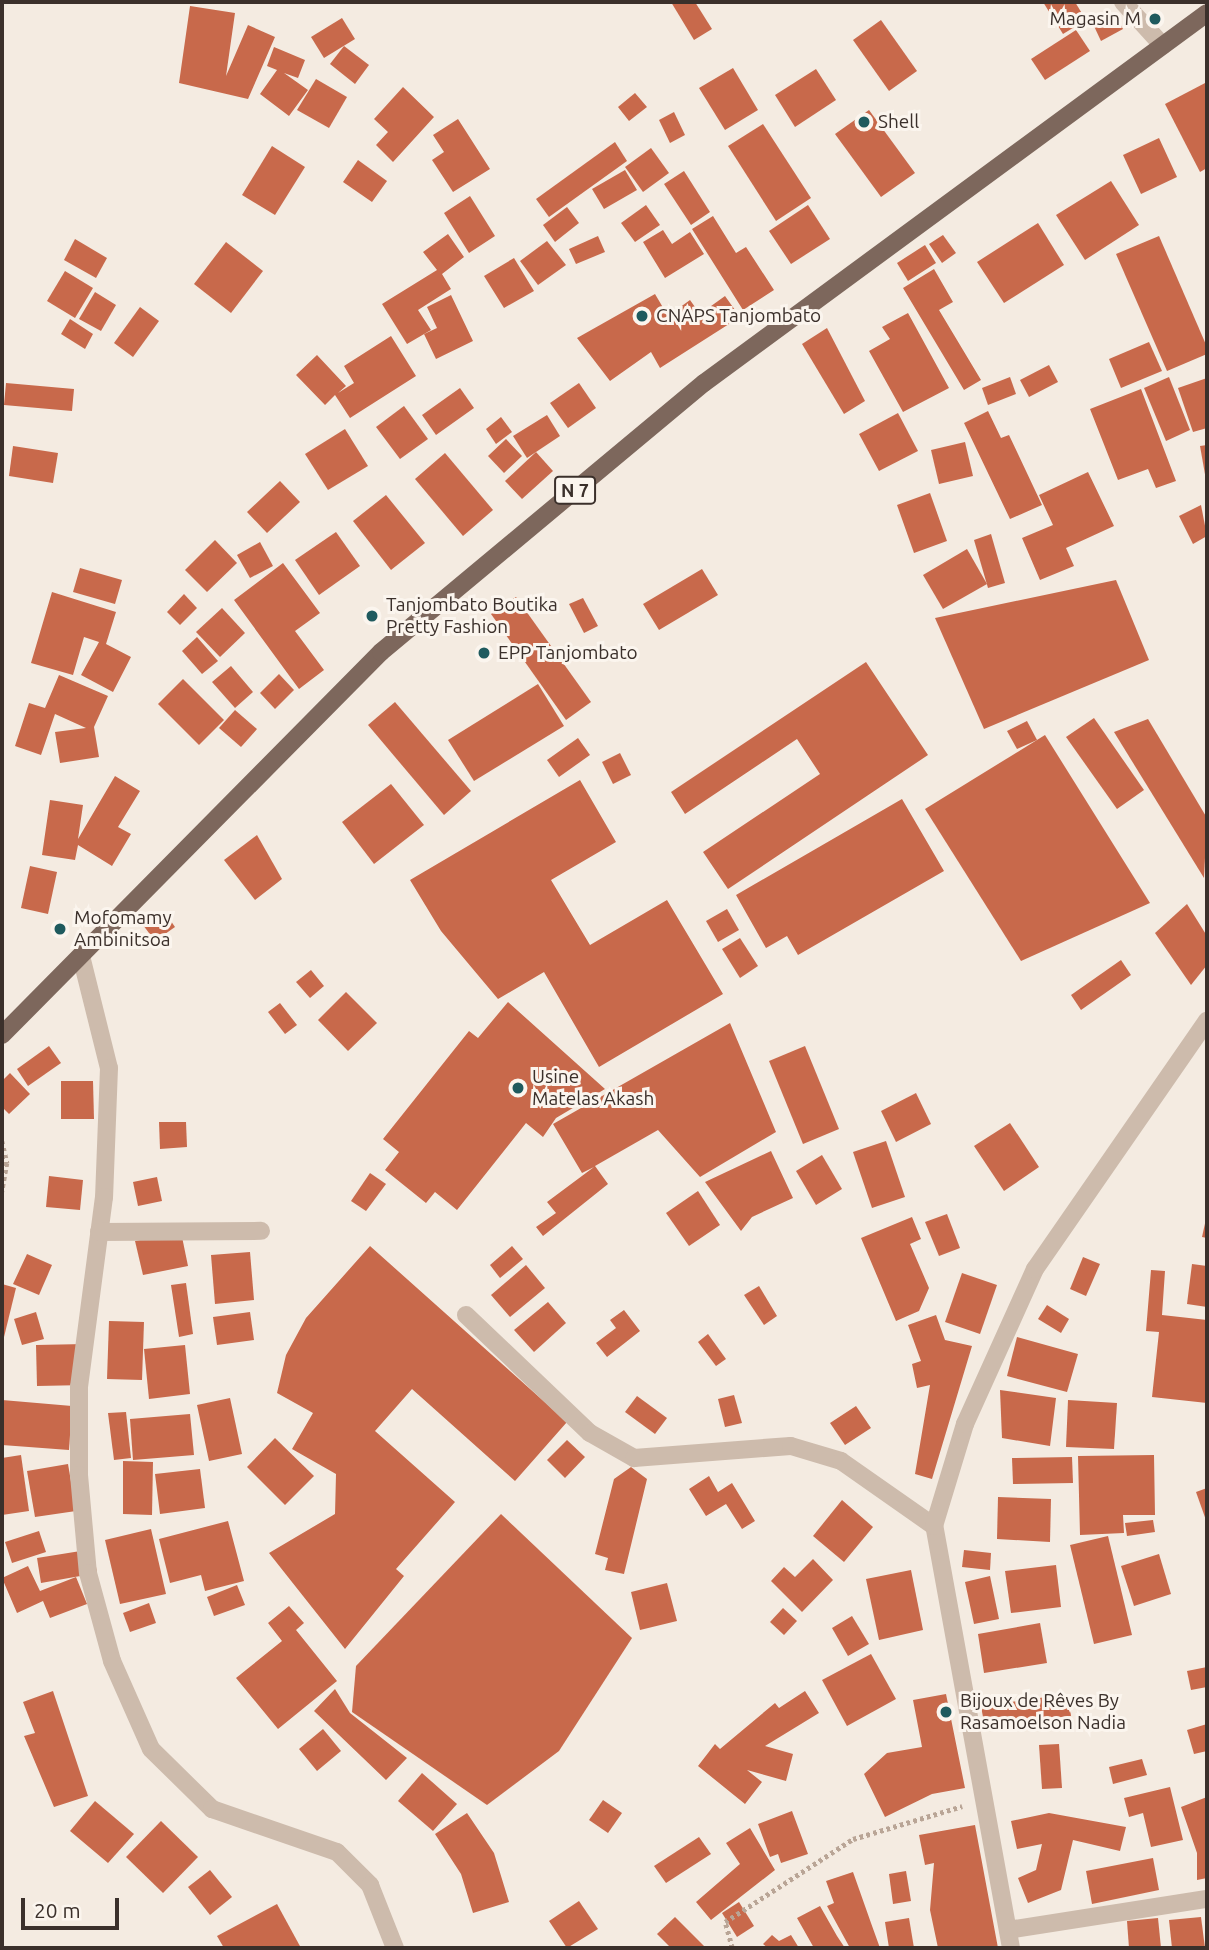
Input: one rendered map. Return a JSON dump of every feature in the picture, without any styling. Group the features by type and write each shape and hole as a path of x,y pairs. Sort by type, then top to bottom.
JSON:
{"main road":[{"name":"N 7","path":"2,1035 392,643 704,383 1207,13"}],"street":[{"path":"1123,2 1163,46"},
{"path":"81,956 109,1068 99,1232 79,1387 79,1475 88,1573 112,1661 151,1749 212,1809 337,1852 370,1885 395,1948"},
{"path":"1011,1948 934,1526 965,1424 1035,1269 1207,1021"},
{"path":"99,1232 261,1231"},
{"path":"466,1315 590,1433 634,1458 792,1446 841,1461 934,1526"},
{"path":"1008,1930 1207,1899"}],"path":[{"path":"2,1141 7,1163 2,1192"},
{"path":"732,1948 725,1922 853,1839 984,1800"}],"building":[{"path":"671,2 695,2 712,29 694,40"},
{"path":"1043,2 1075,2 1086,20 1063,34"},
{"path":"190,6 235,13 226,76 248,25 275,37 248,99 179,83"},
{"path":"1115,14 1123,29 1101,41 1093,24"},
{"path":"342,18 355,39 324,58 311,37"},
{"path":"881,20 917,71 889,91 853,40"},
{"path":"1076,30 1090,51 1045,80 1031,59"},
{"path":"344,46 369,65 355,84 330,64"},
{"path":"274,47 305,60 298,78 284,73 308,90 289,116 260,94 277,70 267,66"},
{"path":"733,68 758,110 725,130 699,88"},
{"path":"816,69 836,100 795,127 775,95"},
{"path":"316,79 347,97 329,128 297,110"},
{"path":"1207,82 1207,168 1200,172 1165,104"},
{"path":"403,87 434,117 393,162 376,145 388,132 374,119"},
{"path":"635,93 647,107 629,121 618,107"},
{"path":"869,110 915,173 881,197 835,134"},
{"path":"674,112 685,135 670,143 659,120"},
{"path":"458,119 490,169 453,192 432,160 444,152 433,135"},
{"path":"763,124 811,198 776,221 728,146"},
{"path":"1159,138 1177,177 1141,194 1123,155"},
{"path":"615,142 627,161 549,217 536,199"},
{"path":"272,146 305,167 275,215 242,195"},
{"path":"651,148 669,173 643,192 625,167"},
{"path":"358,160 387,181 372,202 343,182"},
{"path":"625,170 637,190 604,209 592,189"},
{"path":"684,171 710,212 691,225 664,184"},
{"path":"1111,181 1139,225 1085,260 1056,215"},
{"path":"470,196 495,236 469,253 444,213"},
{"path":"646,205 660,225 635,242 621,223"},
{"path":"808,205 830,239 791,264 769,231"},
{"path":"567,207 579,223 555,242 543,225"},
{"path":"713,216 736,253 746,247 774,290 743,310 692,229"},
{"path":"1038,223 1064,265 1004,303 977,262"},
{"path":"663,230 672,244 690,232 704,254 665,278 643,242"},
{"path":"448,234 464,257 442,274 451,289 418,310 431,330 407,344 382,304 437,270 423,252"},
{"path":"943,235 956,253 942,263 929,244"},
{"path":"598,236 605,252 576,264 569,249"},
{"path":"1159,236 1207,347 1207,354 1167,371 1116,254"},
{"path":"75,239 107,258 96,278 64,260"},
{"path":"547,241 566,265 538,285 520,261"},
{"path":"226,242 263,271 231,313 194,284"},
{"path":"925,245 936,263 908,281 897,263"},
{"path":"514,258 534,291 504,308 484,276"},
{"path":"934,269 953,302 939,310 981,380 964,390 903,288"},
{"path":"65,271 93,288 75,318 47,301"},
{"path":"95,292 116,305 101,331 79,319"},
{"name":"CNAPS Tanjombato","path":"655,294 668,316 690,300 700,314 725,296 740,317 660,368 651,352 610,381 577,338"},
{"path":"451,295 473,341 436,359 424,334 437,328 427,307"},
{"path":"140,307 159,321 133,357 114,343"},
{"path":"908,313 949,388 903,412 869,351 890,339 882,327"},
{"path":"70,319 93,334 85,349 61,334"},
{"path":"827,328 865,401 844,414 802,344"},
{"path":"391,336 416,376 350,418 335,395 325,405 296,375 317,355 346,386 338,393 354,383 344,366"},
{"path":"1149,342 1162,371 1121,388 1109,359"},
{"path":"1049,365 1058,382 1029,397 1020,380"},
{"path":"1010,377 1016,394 988,405 982,388"},
{"path":"1169,377 1190,430 1166,441 1144,388"},
{"path":"1207,378 1207,428 1193,432 1178,388"},
{"path":"6,383 74,389 72,411 4,405"},
{"path":"579,383 596,408 568,428 550,403"},
{"path":"460,388 474,408 436,435 422,415"},
{"path":"1141,389 1176,481 1156,488 1148,469 1118,480 1090,409"},
{"path":"404,406 428,439 400,459 376,427"},
{"path":"988,411 1001,438 1009,435 1042,505 1010,519 964,423"},
{"path":"898,413 918,451 879,471 859,434"},
{"path":"547,415 560,436 527,458 513,436"},
{"path":"501,417 512,432 496,444 486,429"},
{"path":"345,429 368,466 328,490 305,454"},
{"path":"506,439 522,456 504,473 488,456"},
{"path":"965,442 973,476 939,484 931,450"},
{"path":"1207,445 1207,480 1206,480 1200,446"},
{"path":"13,446 58,453 53,483 9,476"},
{"path":"536,452 553,471 522,499 505,481"},
{"path":"445,453 493,510 463,536 415,479"},
{"path":"1088,472 1114,526 1066,548 1074,566 1040,580 1022,538 1053,525 1039,495"},
{"path":"280,481 300,502 267,533 247,512"},
{"path":"930,493 947,541 914,553 897,505"},
{"path":"386,495 425,543 391,570 353,521"},
{"path":"1201,505 1207,536 1193,544 1179,516"},
{"path":"336,532 360,566 319,595 295,560"},
{"path":"991,534 1005,583 988,588 974,540"},
{"path":"215,540 237,563 207,592 185,570"},
{"path":"260,542 273,566 250,578 237,555"},
{"path":"967,549 987,584 943,609 923,575"},
{"path":"283,563 320,613 295,631 324,670 299,689 234,600"},
{"path":"80,568 122,580 115,604 73,592"},
{"path":"702,569 718,595 659,630 643,604"},
{"path":"1116,580 1149,660 984,729 935,618"},
{"path":"52,592 116,612 106,644 131,657 113,692 81,675 99,642 84,637 73,675 31,663"},
{"path":"184,594 197,608 180,625 167,612"},
{"path":"516,597 591,702 566,720 491,614"},
{"path":"583,598 598,626 584,633 569,604"},
{"path":"222,608 245,633 220,657 196,632"},
{"path":"197,637 218,661 202,674 182,651"},
{"path":"866,662 928,755 728,889 703,852 820,774 797,739 685,814 671,792"},
{"path":"231,666 253,692 235,708 212,682"},
{"path":"279,674 294,690 275,709 260,693"},
{"path":"59,675 108,696 94,727 99,757 60,763 55,732 86,728 55,714 41,755 15,746 29,703 45,708"},
{"path":"183,679 224,720 199,745 158,704"},
{"path":"538,684 564,726 474,781 448,740"},
{"path":"395,702 471,791 444,815 368,725"},
{"path":"235,710 257,729 241,747 219,728"},
{"path":"1094,718 1144,790 1117,809 1066,737"},
{"path":"1148,719 1207,818 1204,878 1114,732"},
{"path":"1027,721 1037,740 1017,749 1007,731"},
{"path":"1045,735 1150,903 1021,961 925,809"},
{"path":"578,738 590,755 559,777 547,760"},
{"path":"620,753 631,775 613,784 602,762"},
{"path":"115,776 140,791 118,827 131,834 112,866 78,845 75,860 42,855 50,800 83,805 78,839"},
{"path":"580,780 616,842 551,880 590,945 667,900 723,994 599,1067 544,972 498,999 441,931 410,880"},
{"path":"391,784 424,825 374,864 342,822"},
{"path":"902,799 944,871 798,955 787,936 766,948 736,895"},
{"path":"257,835 282,879 255,900 224,860"},
{"path":"30,866 57,872 48,914 21,908"},
{"path":"1187,904 1207,936 1207,965 1191,985 1155,933"},
{"path":"727,909 739,930 718,942 706,921"},
{"path":"164,911 175,927 155,941 143,925"},
{"path":"740,938 758,966 740,978 722,949"},
{"path":"1121,960 1131,975 1081,1010 1071,995"},
{"path":"311,970 324,986 310,998 296,982"},
{"path":"346,992 377,1023 348,1051 318,1020"},
{"path":"508,1002 605,1089 556,1118 543,1137 526,1123 457,1210 435,1192 426,1203 385,1170 399,1152 383,1139 469,1031 478,1038"},
{"path":"280,1003 297,1025 285,1034 268,1012"},
{"path":"730,1023 776,1132 700,1177 658,1130 595,1166 608,1184 543,1236 536,1227 556,1213 547,1202 594,1167 582,1173 553,1124"},
{"path":"49,1046 61,1063 28,1086 17,1069"},
{"path":"805,1046 839,1129 803,1144 769,1061"},
{"path":"10,1073 30,1094 9,1114 2,1107 2,1081"},
{"path":"61,1081 93,1081 94,1119 61,1119"},
{"path":"916,1093 931,1124 896,1142 881,1111"},
{"path":"159,1122 186,1122 187,1147 160,1149"},
{"path":"1010,1123 1039,1167 1004,1191 974,1146"},
{"path":"886,1141 905,1197 872,1208 853,1152"},
{"path":"771,1151 793,1198 752,1217 741,1231 705,1182"},
{"path":"822,1155 842,1189 816,1205 796,1171"},
{"path":"370,1173 386,1184 366,1211 351,1201"},
{"path":"49,1176 83,1180 80,1210 46,1207"},
{"path":"157,1177 162,1201 138,1206 133,1182"},
{"path":"698,1191 720,1225 689,1246 666,1213"},
{"path":"947,1214 960,1248 939,1256 925,1222"},
{"path":"912,1217 921,1239 910,1244 929,1288 919,1311 896,1321 861,1238"},
{"path":"1207,1219 1207,1238 1202,1237"},
{"path":"181,1232 188,1266 143,1275 135,1241"},
{"path":"370,1246 567,1422 515,1481 412,1389 375,1431 455,1502 396,1569 404,1576 345,1649 269,1553 335,1514 336,1474 292,1449 313,1413 277,1393 286,1355 306,1318"},
{"path":"512,1246 523,1259 500,1278 490,1265"},
{"path":"250,1252 254,1300 215,1304 211,1255"},
{"path":"27,1254 52,1265 39,1295 13,1284"},
{"path":"1083,1257 1100,1264 1086,1296 1070,1289"},
{"path":"1192,1264 1207,1266 1207,1307 1187,1304"},
{"path":"526,1265 545,1288 510,1317 491,1295"},
{"path":"1151,1270 1165,1271 1162,1315 1207,1320 1207,1403 1152,1397 1159,1332 1146,1331"},
{"path":"962,1273 997,1285 980,1334 945,1322"},
{"path":"186,1283 193,1334 179,1337 171,1285"},
{"path":"2,1284 16,1288 4,1337 2,1336"},
{"path":"759,1286 777,1316 764,1325 744,1295"},
{"path":"548,1302 566,1323 534,1352 514,1330"},
{"path":"1047,1305 1069,1319 1061,1333 1038,1319"},
{"path":"624,1310 640,1331 607,1357 596,1343 616,1328 610,1320"},
{"path":"36,1312 44,1339 22,1345 14,1319"},
{"path":"250,1312 254,1340 217,1345 213,1317"},
{"path":"936,1315 945,1340 972,1346 932,1479 915,1474 930,1385 917,1388 912,1364 921,1361 908,1325"},
{"path":"109,1321 144,1322 142,1380 107,1379"},
{"path":"708,1334 726,1359 716,1366 698,1342"},
{"path":"1017,1337 1078,1354 1067,1392 1007,1376"},
{"path":"85,1344 86,1385 37,1386 36,1345"},
{"path":"185,1345 190,1394 149,1399 144,1349"},
{"path":"1000,1390 1056,1398 1050,1446 1002,1438"},
{"path":"734,1395 742,1423 725,1427 718,1399"},
{"path":"637,1396 667,1418 655,1434 625,1412"},
{"path":"230,1398 242,1454 209,1461 197,1405"},
{"path":"2,1400 72,1406 69,1450 2,1445"},
{"path":"1068,1400 1117,1403 1114,1449 1066,1447"},
{"path":"856,1406 871,1428 845,1445 830,1423"},
{"path":"126,1412 131,1458 114,1460 108,1413"},
{"path":"190,1414 194,1455 133,1460 130,1419"},
{"path":"275,1438 314,1476 285,1505 247,1467"},
{"path":"567,1440 585,1457 565,1478 547,1460"},
{"path":"21,1455 29,1511 2,1515 2,1458"},
{"path":"1154,1455 1155,1515 1123,1515 1124,1533 1080,1535 1078,1456"},
{"path":"1072,1457 1073,1483 1013,1484 1012,1458"},
{"path":"123,1461 153,1462 152,1515 123,1514"},
{"path":"68,1464 76,1511 35,1517 27,1471"},
{"path":"631,1467 647,1479 624,1574 605,1570 608,1558 595,1554 614,1479"},
{"path":"200,1469 205,1508 160,1514 155,1474"},
{"path":"709,1476 718,1492 732,1483 755,1521 742,1529 726,1504 706,1516 689,1489"},
{"path":"1207,1488 1207,1523 1196,1492"},
{"path":"998,1497 1051,1499 1050,1542 997,1539"},
{"path":"842,1500 873,1527 844,1562 813,1536"},
{"path":"501,1514 632,1638 559,1751 487,1805 352,1712 356,1666"},
{"path":"1153,1520 1155,1532 1127,1536 1125,1523"},
{"path":"228,1521 244,1581 205,1591 201,1575 170,1583 159,1539"},
{"path":"151,1529 166,1594 120,1604 105,1540"},
{"path":"39,1531 46,1552 12,1563 5,1542"},
{"path":"1108,1536 1132,1635 1094,1644 1070,1545"},
{"path":"93,1549 97,1573 41,1583 37,1558"},
{"path":"964,1550 991,1553 990,1570 962,1567"},
{"path":"1159,1554 1171,1594 1134,1606 1121,1566"},
{"path":"813,1559 833,1580 802,1612 771,1581 784,1567 795,1577"},
{"path":"1056,1565 1061,1607 1011,1613 1005,1571"},
{"path":"28,1566 40,1591 76,1577 87,1604 50,1618 43,1601 17,1613 2,1578"},
{"path":"911,1570 923,1630 879,1640 866,1579"},
{"path":"990,1576 999,1619 974,1624 965,1582"},
{"path":"667,1583 677,1621 640,1630 631,1592"},
{"path":"237,1585 245,1605 214,1616 207,1597"},
{"path":"149,1603 156,1623 130,1632 123,1613"},
{"path":"289,1606 304,1623 296,1630 337,1681 278,1729 236,1678 282,1641 268,1623"},
{"path":"783,1608 797,1621 784,1635 770,1622"},
{"path":"852,1616 869,1644 848,1656 832,1628"},
{"path":"1040,1623 1047,1663 984,1673 978,1634"},
{"path":"871,1654 896,1699 847,1726 822,1680"},
{"path":"1207,1667 1207,1687 1191,1690 1187,1671"},
{"path":"335,1689 350,1713 407,1758 386,1780 314,1711"},
{"path":"53,1691 88,1796 54,1807 24,1736 35,1733 23,1702"},
{"path":"805,1691 819,1713 765,1746 793,1754 786,1781 747,1770 762,1782 745,1804 698,1766 715,1744 720,1749 775,1703 779,1708"},
{"path":"946,1694 965,1788 932,1794 885,1817 864,1774 887,1753 922,1747 913,1700"},
{"path":"1068,1694 1071,1716 985,1728 981,1706"},
{"path":"1207,1724 1207,1751 1194,1754 1187,1730"},
{"path":"323,1729 341,1751 317,1771 299,1749"},
{"path":"1059,1744 1062,1788 1042,1789 1039,1745"},
{"path":"1142,1759 1147,1775 1113,1784 1109,1767"},
{"path":"422,1773 457,1804 433,1831 398,1801"},
{"path":"1170,1787 1183,1840 1151,1847 1143,1813 1129,1817 1124,1798"},
{"path":"1207,1797 1207,1878 1197,1880 1197,1853 1181,1807"},
{"path":"603,1800 622,1813 608,1833 589,1820"},
{"path":"95,1801 134,1834 108,1863 70,1831"},
{"path":"792,1811 808,1854 781,1863 778,1854 770,1857 758,1824"},
{"path":"467,1813 494,1853 509,1902 473,1913 461,1874 435,1834"},
{"path":"1049,1813 1126,1827 1120,1851 1073,1840 1061,1890 1028,1903 1018,1878 1036,1870 1042,1844 1017,1849 1011,1821"},
{"path":"161,1821 198,1857 163,1893 126,1857"},
{"path":"975,1825 998,1948 938,1948 930,1910 934,1863 925,1865 919,1835"},
{"path":"750,1828 775,1870 711,1920 696,1902 740,1864 726,1843"},
{"path":"699,1837 711,1854 666,1883 654,1866"},
{"path":"1153,1858 1159,1890 1092,1904 1086,1871"},
{"path":"210,1870 232,1897 210,1915 188,1887"},
{"path":"906,1871 911,1901 893,1904 889,1874"},
{"path":"853,1872 880,1948 850,1948 827,1906 834,1903 826,1881"},
{"path":"579,1901 598,1929 567,1948 549,1921"},
{"path":"739,1902 754,1926 737,1937 722,1913"},
{"path":"277,1904 301,1948 224,1948 217,1936"},
{"path":"820,1906 845,1948 814,1948 797,1918"},
{"path":"675,1917 706,1948 671,1948 657,1934"},
{"path":"1201,1917 1205,1948 1172,1948 1169,1920"},
{"path":"909,1918 914,1948 889,1948 885,1922"},
{"path":"1158,1918 1161,1948 1129,1948 1127,1921"},
{"path":"772,1935 779,1941 791,1935 799,1948 768,1948 763,1944"}],"place":[{"name":"Magasin M","path":"1155,19"},
{"name":"Shell","path":"864,122"},
{"name":"CNAPS Tanjombato","path":"642,316"},
{"name":"Tanjombato Boutika Pretty Fashion","path":"372,616"},
{"name":"EPP Tanjombato","path":"484,653"},
{"name":"Mofomamy Ambinitsoa","path":"60,929"},
{"name":"Usine Matelas Akash","path":"518,1088"},
{"name":"Bijoux de Rêves By Rasamoelson Nadia","path":"946,1712"}]}
